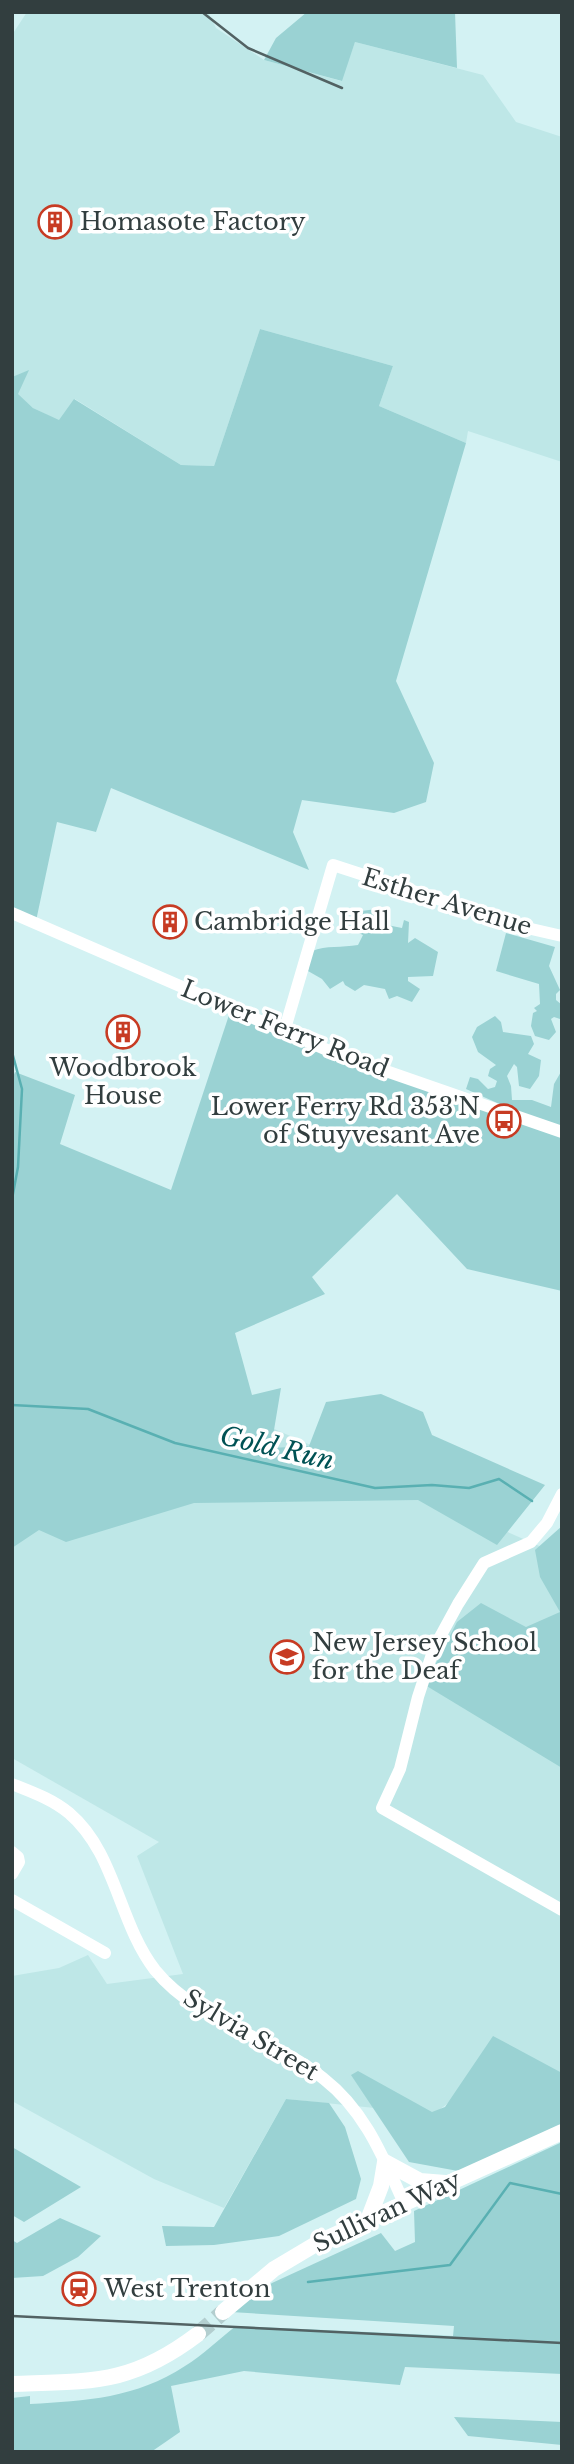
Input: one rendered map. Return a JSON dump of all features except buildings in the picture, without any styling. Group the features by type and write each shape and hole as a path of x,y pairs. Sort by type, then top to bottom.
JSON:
{"main road":[{"name":"Sullivan Way","path":"223,2312 254,2284 294,2256 562,2132"},
{"path":"368,2220 381,2186 384,2162 415,2180 448,2183"},
{"path":"12,2384 93,2381 132,2373 170,2355 198,2334"}],"street":[{"name":"Esther Avenue","path":"284,1032 333,866 527,928 562,936"},
{"name":"Lower Ferry Road","path":"12,913 284,1032 380,1070 562,1132"},
{"path":"561,1497 547,1523 531,1542 484,1563 458,1604 434,1648 418,1697 400,1769 382,1808 562,1910"},
{"name":"Sylvia Street","path":"12,1784 55,1803 89,1835 103,1860 135,1938 167,1983 201,2008 307,2067 339,2092 364,2122 404,2203"},
{"path":"12,1852 19,1862 12,1874"},
{"path":"12,1900 105,1953"}],"shaded area":[{"path":"27,12 208,12 216,28 264,60 341,81 355,42 483,75 516,122 562,137 562,462 468,431 466,443 379,406 393,366 260,329 214,466 181,465 75,399 59,421 33,408 17,394 28,371 12,377 12,35"},
{"path":"307,12 455,12 457,68 355,42 342,81 264,60 276,38"},
{"path":"260,329 393,366 379,406 466,443 396,681 434,763 426,802 394,813 302,800 293,832 309,870 111,788 96,832 57,822 36,921 12,912 12,377 29,370 18,394 33,408 59,420 74,399 181,465 214,466"},
{"path":"361,911 381,911 382,924 402,928 404,920 409,922 408,943 415,938 438,952 433,976 408,977 408,981 420,989 412,1002 397,996 389,999 385,989 364,985 355,991 343,981 330,989 322,979 308,971 312,951 358,945 363,935 350,929"},
{"path":"506,933 555,947 549,966 560,990 556,994 556,1000 562,1005 562,1027 560,1019 551,1019 556,1032 549,1040 535,1036 531,1026 533,1013 537,1011 534,1008 540,1004 539,984 496,971"},
{"path":"231,1009 562,1136 562,1291 467,1269 397,1194 312,1277 325,1294 235,1333 252,1395 281,1388 271,1448 309,1446 326,1402 381,1394 423,1412 432,1435 545,1485 497,1545 418,1500 194,1503 66,1542 39,1530 12,1548 12,1080 15,1072 75,1095 60,1144 171,1190"},
{"path":"495,1016 501,1022 503,1032 531,1036 534,1044 528,1054 541,1060 539,1076 530,1089 519,1086 517,1067 514,1064 507,1076 512,1100 532,1100 551,1107 554,1084 562,1070 562,1132 466,1089 470,1077 478,1079 488,1089 495,1087 497,1081 488,1076 490,1069 496,1065 478,1052 472,1037 477,1027"},
{"name":"New Jersey School for the Deaf","path":"12,1313 562,1556 562,2109 452,2100 434,2114 286,2099 224,2208 154,2179 12,2101 12,1976 59,1968 88,1955 107,1984 183,1974 137,1856 159,1842 12,1758"},
{"path":"562,1526 562,1768 425,1685 457,1622 481,1603 526,1627 560,1612 540,1577 535,1550"},
{"path":"493,2036 562,2073 562,2126 458,2171 409,2162 351,2075 358,2071 432,2112 445,2107"},
{"path":"286,2099 329,2103 345,2127 361,2179 356,2199 279,2236 214,2245 166,2246 162,2226 214,2227"},
{"path":"562,2142 562,2374 405,2367 400,2385 244,2371 171,2386 180,2432 151,2452 12,2452 12,2398 30,2396 30,2404 51,2403 110,2396 148,2385 185,2366 236,2326 453,2336 454,2326 231,2312 272,2283 381,2233 395,2251 415,2242 414,2211"},
{"path":"12,2147 81,2187 24,2222 12,2215"},
{"path":"60,2218 101,2236 78,2257 43,2276 12,2278 12,2240 17,2243"},
{"path":"454,2417 562,2422 562,2445 468,2436"}],"waterway":[{"name":"Gold Run","path":"12,1052 22,1089 18,1167 12,1199"},
{"name":"Gold Run","path":"12,1405 88,1409 175,1443 375,1488 432,1485 469,1488 499,1479 532,1501"},
{"path":"308,2282 450,2265 510,2183 562,2194"}],"tunnel":[{"path":"198,2334 223,2312"}],"railway":[{"path":"202,12 248,48 342,88"},
{"path":"12,2316 562,2343"}],"place":[{"name":"Homasote Factory","path":"55,222"},
{"name":"Cambridge Hall","path":"170,922"},
{"name":"Woodbrook House","path":"123,1032"},
{"name":"Lower Ferry Rd 353'N of Stuyvesant Ave","path":"504,1121"},
{"name":"New Jersey School for the Deaf","path":"287,1657"},
{"name":"West Trenton","path":"79,2289"}]}
